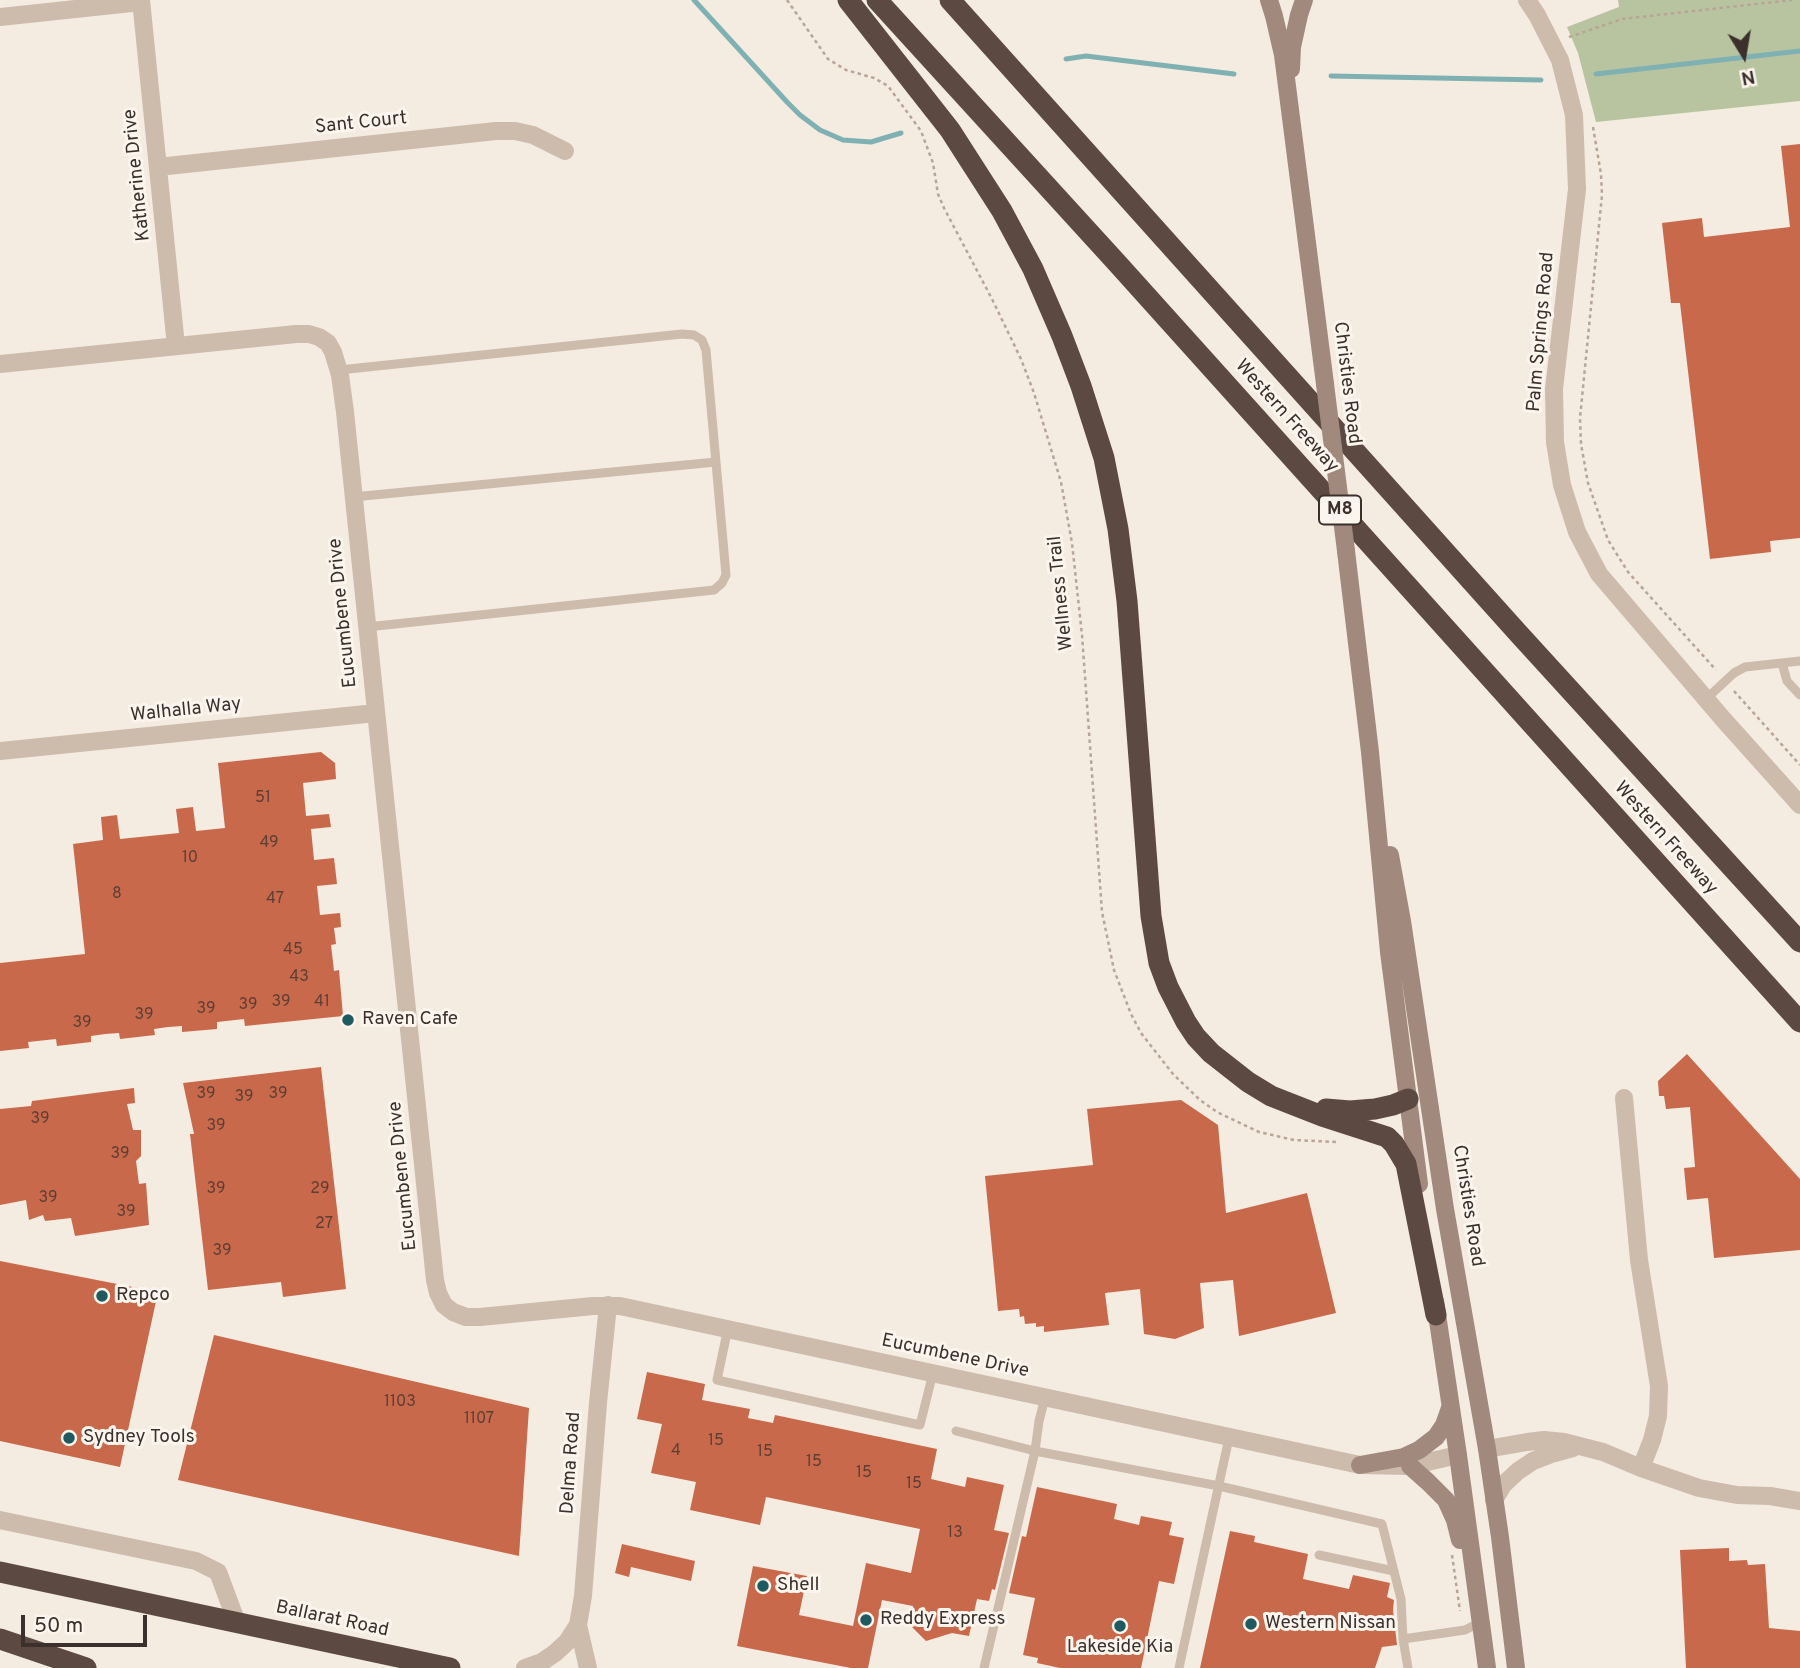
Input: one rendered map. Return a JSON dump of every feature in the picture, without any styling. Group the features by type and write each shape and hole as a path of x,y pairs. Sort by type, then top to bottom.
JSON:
{"highway":[{"path":"848,0 950,130 1002,211 1033,269 1081,386 1104,458 1118,529 1127,601 1151,916 1159,963 1168,986 1186,1022 1211,1053 1248,1082 1271,1096 1296,1106 1387,1137 1399,1150 1406,1164 1436,1315"},
{"name":"Western Freeway","path":"877,0 1800,1022"},
{"name":"Western Freeway","path":"950,0 1518,633 1800,942"},
{"path":"1296,1106 1350,1111 1384,1107 1408,1098"},
{"name":"Ballarat Road","path":"0,1572 450,1668"},
{"path":"0,1639 86,1668"}],"main road":[{"name":"Christies Road","path":"1269,0 1283,55 1346,551 1370,752 1388,952 1436,1315 1458,1455 1473,1626 1487,1668"},
{"name":"Christies Road","path":"1289,102 1292,47 1304,0"},
{"name":"Christies Road","path":"1370,752 1402,921 1439,1171 1494,1500 1516,1668"},
{"path":"1402,921 1405,998 1415,1082 1408,1098"},
{"path":"1360,1465 1404,1457 1419,1450 1436,1437 1451,1407"},
{"path":"1458,1455 1486,1449"},
{"path":"1410,1466 1438,1491 1451,1509 1473,1626"}],"street":[{"name":"Palm Springs Road","path":"1527,0 1538,15 1560,60 1574,115 1577,189 1554,389 1555,442 1562,485 1577,532 1599,574 1800,805"},
{"path":"0,17 141,1"},
{"name":"Katherine Drive","path":"141,1 176,346"},
{"name":"Sant Court","path":"158,167 496,131 533,135 565,150"},
{"name":"Eucumbene Drive","path":"0,364 281,334 309,334 319,337 328,343 333,352 339,370 354,497 435,1280 443,1305 466,1317 495,1317 608,1305 636,1309 1360,1465 1410,1466 1458,1455"},
{"name":"Walhalla Way","path":"0,751 376,713"},
{"path":"1624,1098 1639,1260 1659,1386 1658,1416 1641,1468"},
{"name":"Delma Road","path":"588,1668 578,1625 584,1585 608,1305"},
{"path":"1486,1449 1544,1440 1564,1442 1604,1452 1699,1488 1800,1501"},
{"path":"1494,1500 1503,1485 1533,1461 1580,1447"},
{"path":"0,1520 196,1561 218,1572 237,1623"},
{"path":"525,1668 542,1662 555,1653 567,1642 578,1625"}],"lane":[{"path":"339,370 682,334 694,335 702,340 706,350 726,575 714,590 367,627"},
{"path":"354,497 716,462"},
{"path":"1706,699 1734,673 1745,667 1800,661"},
{"path":"1782,663 1787,681 1800,695"},
{"path":"728,1328 717,1380 906,1422 920,1425 933,1373"},
{"path":"984,1668 1045,1398"},
{"path":"956,1431 1035,1451 1219,1486 1382,1524 1401,1599 1408,1668"},
{"path":"1179,1668 1229,1438"},
{"path":"1319,1555 1394,1571"},
{"path":"1403,1639 1473,1626"}],"path":[{"name":"Wellness Trail","path":"787,0 828,58 846,70 874,78 888,86 921,131 929,149 938,194 944,208 992,299 1034,393 1061,482 1072,543 1082,635 1102,912 1114,970 1131,1014 1141,1033 1173,1074 1217,1112 1259,1132 1294,1140 1335,1142"},
{"path":"1567,38 1622,19 1792,0"},
{"path":"1601,174 1602,195 1580,418 1581,444 1588,484 1608,540 1628,572 1800,765"},
{"path":"1451,1550 1473,1626"}],"green space":[{"path":"1618,0 1800,0 1800,101 1596,122 1578,53 1567,27 1619,7"}],"building":[{"path":"1800,144 1800,538 1770,541 1771,552 1710,559 1680,303 1671,303 1662,223 1702,218 1704,237 1790,227 1781,146"},
{"path":"321,752 335,763 336,779 303,783 306,816 329,814 331,827 311,829 314,860 334,858 337,884 317,886 320,915 340,913 341,927 334,928 336,944 331,945 334,971 339,970 343,1016 245,1026 244,1019 217,1022 217,1029 182,1032 182,1026 168,1027 154,1029 155,1035 120,1039 119,1033 105,1034 91,1036 91,1042 57,1046 56,1039 28,1042 29,1048 0,1051 0,963 85,954 73,844 103,840 101,817 117,815 120,839 179,833 176,809 193,807 196,831 225,828 218,763"},
{"path":"1687,1054 1800,1179 1800,1250 1714,1258 1708,1198 1687,1200 1684,1168 1695,1167 1690,1107 1666,1109 1664,1096 1659,1096 1658,1081"},
{"path":"321,1067 346,1289 283,1297 281,1282 208,1290 190,1134 194,1134 183,1083"},
{"path":"134,1088 135,1103 127,1104 133,1130 141,1130 141,1156 136,1161 139,1184 146,1183 149,1225 75,1236 71,1218 45,1221 43,1215 29,1220 26,1200 0,1205 0,1109 31,1106 32,1101"},
{"path":"1181,1100 1218,1125 1226,1213 1307,1193 1336,1313 1239,1336 1233,1280 1200,1283 1204,1328 1175,1339 1144,1334 1140,1289 1105,1293 1109,1325 1044,1332 1044,1326 1036,1327 1036,1323 1025,1324 1019,1309 998,1311 985,1176 1093,1165 1087,1109"},
{"path":"0,1261 158,1292 120,1467 0,1441"},
{"path":"214,1335 529,1408 519,1556 178,1480"},
{"path":"647,1372 705,1384 702,1400 750,1409 748,1418 773,1423 775,1415 937,1449 931,1479 965,1487 967,1477 1004,1485 994,1530 1009,1533 995,1590 992,1589 989,1601 977,1599 969,1636 952,1633 926,1641 909,1624 913,1606 882,1600 868,1668 851,1668 737,1646 753,1566 807,1576 799,1615 853,1626 866,1563 911,1573 920,1529 766,1497 760,1525 690,1510 696,1482 651,1473 662,1424 637,1419"},
{"path":"1037,1487 1117,1504 1114,1519 1139,1525 1141,1516 1172,1522 1169,1535 1184,1538 1174,1584 1159,1581 1141,1668 1060,1668 1037,1663 1038,1658 1023,1655 1035,1598 1009,1593 1022,1536 1026,1537"},
{"path":"1230,1531 1255,1536 1254,1542 1308,1554 1303,1579 1349,1589 1353,1575 1390,1583 1387,1597 1394,1600 1397,1645 1382,1647 1375,1668 1200,1668"},
{"path":"622,1544 695,1561 691,1581 631,1567 629,1577 615,1573"},
{"path":"1729,1548 1729,1561 1747,1560 1748,1565 1765,1564 1769,1628 1800,1631 1800,1668 1686,1668 1680,1550"}],"waterway":[{"path":"694,0 787,102 820,130 843,140 871,142 901,133"},
{"path":"1596,74 1800,51"},
{"path":"1066,59 1086,56 1234,74"},
{"path":"1331,76 1541,80"}],"place":[{"name":"Raven Cafe","path":"348,1020"},
{"name":"Repco","path":"102,1296"},
{"name":"Sydney Tools","path":"69,1438"},
{"name":"Shell","path":"763,1586"},
{"name":"Reddy Express","path":"866,1620"},
{"name":"Western Nissan","path":"1251,1624"},
{"name":"Lakeside Kia","path":"1120,1626"}]}
